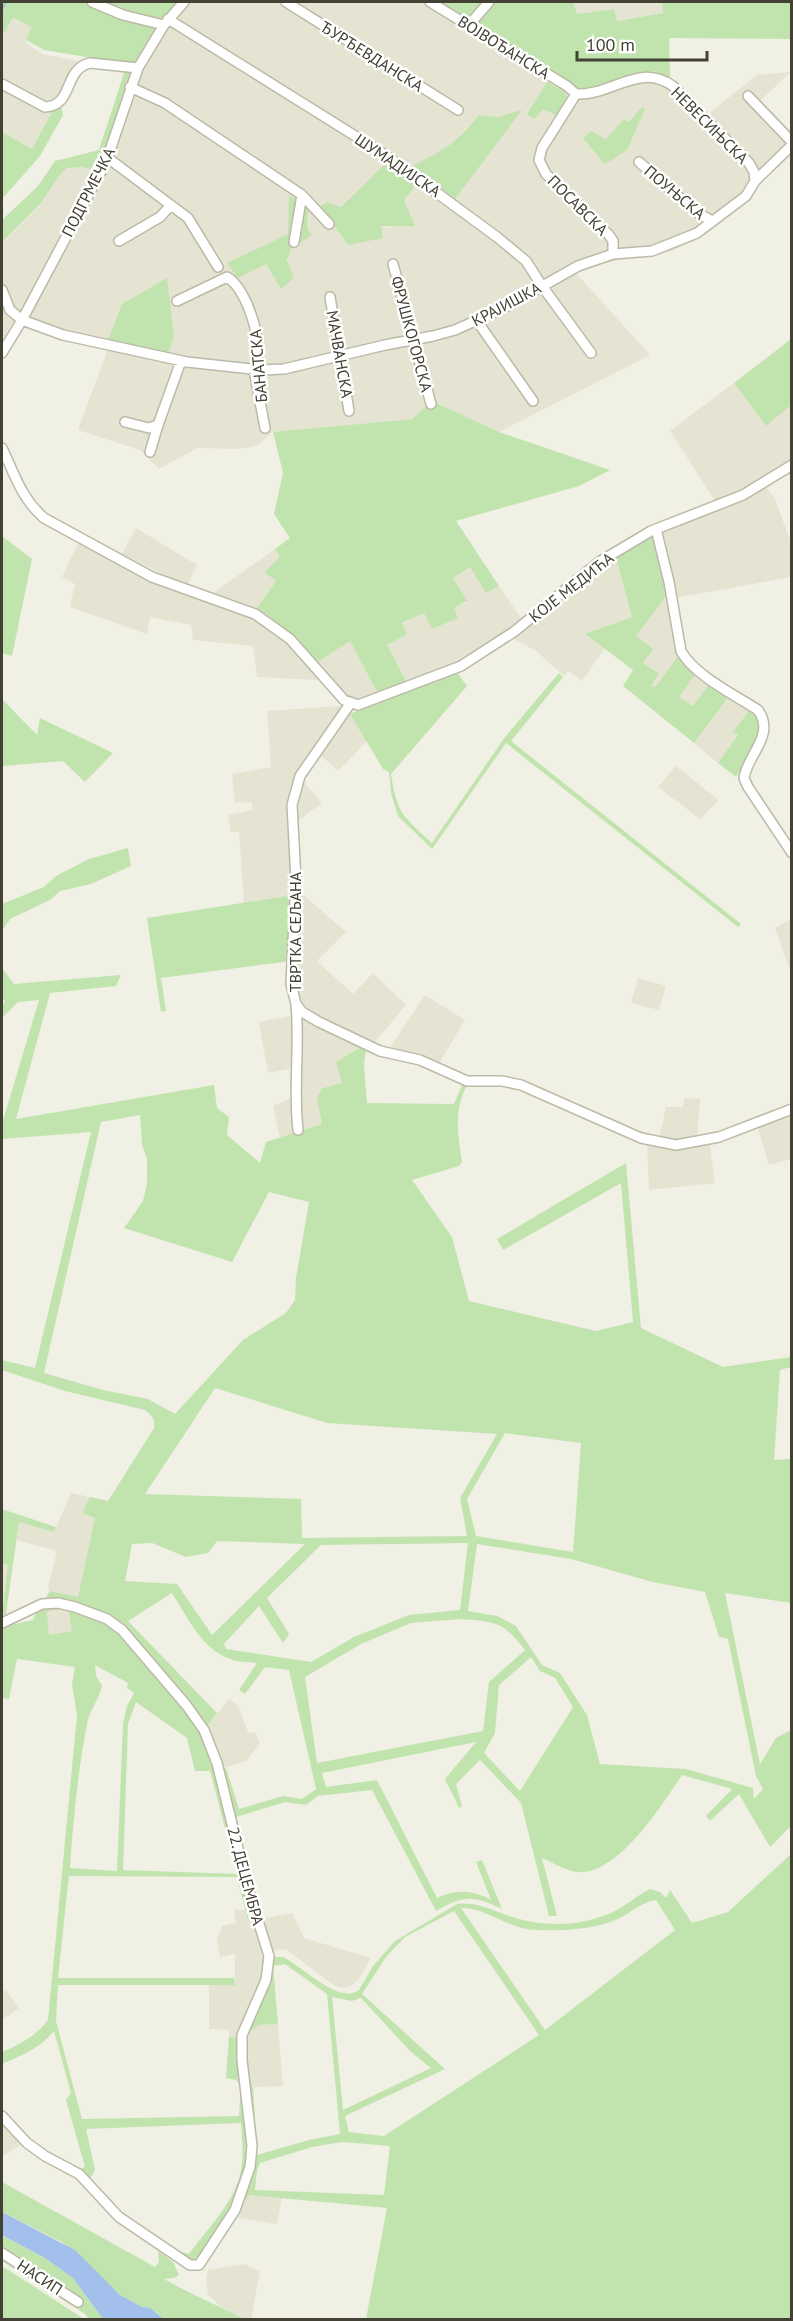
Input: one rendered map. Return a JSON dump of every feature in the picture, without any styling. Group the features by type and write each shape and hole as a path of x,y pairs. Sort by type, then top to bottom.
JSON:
{"street":[{"name":"ШУМАДИЈСКА","path":"93,2 123,15 166,22 384,153 526,261 591,353"},
{"name":"ПОДГРМЕЧКА","path":"2,353 22,320 108,158 138,68 166,22 184,2"},
{"name":"ЂУРЂЕВДАНСКА","path":"286,2 458,110"},
{"name":"ВОЈВОЂАНСКА","path":"430,2 576,94"},
{"path":"469,25 489,2"},
{"path":"2,84 45,107 52,107 62,100 76,69 82,65 90,63 138,68"},
{"name":"НЕВЕСИЊСКА","path":"576,94 589,94 637,78 655,77 674,87 734,147 752,167 755,181"},
{"path":"130,87 165,103 302,195 329,224"},
{"name":"ПОСАВСКА","path":"576,94 542,148 539,160 546,174 609,235 613,241 613,254"},
{"path":"748,96 792,144"},
{"name":"КРАЈИШКА","path":"22,320 63,335 181,361 254,370 284,369 414,340 455,330 477,321 578,266 613,254 652,251 696,233 746,196 755,181 792,144"},
{"path":"108,158 188,218 218,267"},
{"name":"ПОУЊСКА","path":"639,162 702,217 712,221"},
{"path":"294,242 302,195"},
{"path":"119,241 160,217 171,205"},
{"path":"696,233 702,217"},
{"name":"ФРУШКОГОРСКА","path":"393,264 431,404"},
{"name":"БАНАТСКА","path":"177,301 227,277 240,288 255,326 258,362 254,370 265,428"},
{"path":"2,290 10,310 22,320"},
{"name":"МАЧВАНСКА","path":"330,297 342,356 349,411"},
{"path":"477,321 533,401"},
{"path":"150,452 181,361"},
{"path":"125,422 149,428 158,425"},
{"path":"2,448 21,491 31,506 44,518 152,577 255,614 290,639 336,692 350,704"},
{"name":"КОЈЕ МЕДИЋА","path":"350,704 358,705 461,666 515,631 599,562 656,529 743,495 792,465"},
{"path":"656,529 669,582 681,651 685,658 705,676 758,710 761,715 763,735 744,778 747,787 792,853"},
{"name":"ТВРТКА СЕЉАНА","path":"350,704 300,776 292,805 296,880 291,984 296,1004 302,1012 319,1023 380,1051 420,1060 467,1081 502,1081 521,1084 641,1138 664,1144 676,1145 711,1140 792,1109"},
{"path":"296,1004 298,1055 295,1110 298,1130"},
{"name":"22. ДЕЦЕМБРА","path":"2,1623 42,1604 58,1603 107,1619 122,1630 187,1706 204,1730 217,1763 247,1885 269,1956 266,1980 242,2035 242,2060 252,2146 250,2167 235,2210 199,2265 190,2265 119,2217 79,2174 45,2156 27,2143 2,2116"},
{"name":"НАСИП","path":"2,2253 78,2302"}],"shaded area":[{"path":"178,2 433,2 626,78 653,71 670,77 706,116 757,75 791,72 761,100 791,132 791,139 758,169 760,177 750,198 696,240 672,251 605,263 576,273 650,355 499,432 432,401 412,419 273,432 258,445 239,449 197,448 159,469 140,450 78,430 108,349 11,325 2,341 2,242 41,203 67,168 82,167 110,139 138,59 169,10","holes":["569,101 559,117 543,109","641,108 606,164 591,131 606,139 629,123","520,111 455,199 413,166 444,150 462,136 479,115 498,117","327,202 393,228 380,226 383,238","288,234 311,235 291,249 281,289 266,264 227,264"]},
{"path":"573,2 662,2 663,13 616,21 614,9 577,14"},
{"path":"12,16 33,27 25,42 42,54 83,62 63,91 32,149 2,132 2,31 5,32"},
{"path":"734,383 766,426 791,405 791,478 788,472 766,487 775,499 791,543 791,577 675,598 682,648 691,662 754,705 734,731 738,735 718,763 694,743 730,696 693,706 679,697 679,655 655,687 651,685 632,617 586,634 605,648 582,681 569,671 564,676 536,651 512,638 407,683 387,645 406,634 402,624 424,612 454,608 467,602 453,578 470,567 486,593 499,586 523,621 589,566 671,527 721,510 670,431"},
{"path":"136,528 197,565 187,586 122,554"},
{"path":"79,542 254,616 283,638 306,661 319,680 257,677 253,646 193,640 191,625 150,617 147,634 70,607 75,584 62,577"},
{"path":"275,549 281,556 264,572 276,581 257,608 212,594"},
{"path":"350,641 378,694 359,702 349,699 339,690 316,660"},
{"path":"339,706 342,711 322,740 288,809 293,895 244,903 239,832 231,832 228,815 253,810 251,802 235,803 232,774 271,767 267,711"},
{"path":"350,714 367,741 338,771 318,753"},
{"path":"676,766 719,800 700,819 658,787"},
{"path":"301,779 322,803 296,822 297,797"},
{"path":"298,890 346,932 317,961 353,994 373,973 406,1005 372,1045 327,1023 304,1009 299,1002 295,989"},
{"path":"791,919 791,973 775,928"},
{"path":"638,978 666,986 659,1010 631,1003"},
{"path":"425,995 465,1020 438,1065 387,1052"},
{"path":"301,1014 363,1046 342,1083 323,1088 322,1124 280,1138 273,1106 293,1097 294,1068 268,1073 259,1022"},
{"path":"684,1098 700,1099 697,1140 709,1139 715,1183 649,1190 647,1142 659,1140 666,1107 683,1107"},
{"path":"791,1108 791,1159 769,1165 757,1125"},
{"path":"71,1493 90,1497 83,1513 96,1518 78,1597 50,1591 48,1587 57,1551 17,1540 19,1521 54,1532"},
{"path":"2,1563 8,1565 2,1610"},
{"path":"68,1608 75,1610 72,1631 49,1636 47,1610"},
{"path":"229,1699 238,1706 248,1732 256,1733 260,1744 246,1761 220,1769 205,1729"},
{"path":"234,1909 245,1910 248,1921 292,1913 304,1938 371,1958 358,1980 351,1986 343,1988 335,1986 287,1950 278,1949 270,1952 261,1965 260,1992 237,2038 229,2037 229,2030 209,2029 209,1985 235,1984 235,1954 220,1957 217,1939 222,1926 236,1923"},
{"path":"6,1990 19,2008 2,2020 2,1992"},
{"path":"278,2024 283,2086 253,2087 247,2073 243,2037 259,2025"},
{"path":"2,2114 26,2142 2,2156"},
{"path":"250,2195 282,2198 277,2224 233,2217"},
{"path":"244,2264 260,2271 251,2319 244,2319 220,2306 208,2295 206,2281 208,2270"}],"green space":[{"path":"2,2 178,2 156,30 135,65 44,50 26,40 32,27 13,17 5,32 2,31"},
{"path":"433,2 573,2 577,14 614,9 617,21 663,13 662,2 791,2 791,39 669,38 670,77 653,71 582,92"},
{"path":"125,70 133,71 98,171 82,167 67,168 41,203 2,242 2,220 38,186 55,161 99,150"},
{"path":"547,82 565,92 569,101 559,117 543,109 534,119 527,114"},
{"path":"61,106 63,115 40,156 2,199 2,132 32,149 54,108"},
{"path":"642,107 645,109 627,150 605,164 583,138 591,131 606,139 624,119 629,122"},
{"path":"522,110 455,199 412,166 449,145 464,133 479,115 498,117"},
{"path":"384,165 398,168 418,182 404,200 415,226 381,226 383,238 348,245 321,206 327,202 341,207"},
{"path":"289,196 308,204 307,228 312,235 291,249 287,261 294,278 281,289 266,264 238,278 227,263 288,234"},
{"path":"167,278 174,336 168,354 108,340 122,304"},
{"path":"791,339 791,405 766,426 734,383"},
{"path":"432,401 499,432 610,470 579,486 456,521 499,586 486,593 470,567 453,578 467,601 454,608 458,618 432,629 424,613 402,623 407,634 387,645 407,683 378,694 350,641 319,661 316,660 288,632 257,608 276,581 264,572 280,557 275,549 290,538 274,514 283,473 273,432 412,419"},
{"path":"655,534 669,592 636,636 653,649 643,663 659,674 651,685 655,687 679,655 696,673 679,697 693,706 710,683 730,695 694,743 623,686 633,670 585,634 632,617 615,554"},
{"path":"2,536 32,559 12,656 2,653"},
{"path":"456,671 467,686 391,774 396,798 403,813 432,843 505,737 559,673 563,677 511,741 741,924 738,927 506,743 432,849 398,816 391,793 389,772 383,769 350,714"},
{"path":"2,699 37,735 40,718 113,753 85,782 63,761 2,766"},
{"path":"749,711 757,717 760,725 759,734 756,744 736,777 718,763 738,735 733,732"},
{"path":"128,848 131,866 91,884 60,891 50,900 10,919 2,931 2,904 44,887 56,876 89,859"},
{"path":"293,895 291,961 161,978 166,1011 161,1012 147,918"},
{"path":"2,968 14,984 121,975 116,986 50,993 16,1119 214,1085 217,1108 229,1117 227,1135 260,1163 266,1142 322,1124 317,1097 323,1088 342,1083 336,1062 363,1046 366,1047 364,1065 367,1103 454,1104 463,1083 468,1084 458,1112 462,1162 459,1166 412,1180 452,1237 469,1301 596,1331 633,1322 621,1183 503,1250 497,1239 626,1163 641,1328 723,1367 791,1357 791,1367 780,1370 774,1460 791,1459 791,1603 725,1593 760,1764 776,1738 791,1730 791,1826 770,1847 739,1794 710,1821 706,1816 732,1789 682,1775 637,1837 607,1863 592,1870 576,1872 542,1858 557,1916 549,1916 521,1803 480,1760 456,1784 462,1806 459,1808 445,1779 476,1742 322,1773 326,1787 377,1780 437,1898 451,1893 465,1892 478,1894 491,1900 476,1862 482,1860 502,1909 483,1901 469,1899 454,1902 436,1911 372,1790 318,1796 306,1805 285,1802 233,1818 220,1769 226,1768 239,1809 283,1796 302,1799 316,1789 289,1670 265,1667 245,1694 239,1690 257,1663 230,1659 211,1648 196,1631 172,1593 128,1621 217,1713 205,1729 199,1732 207,1743 213,1762 252,1921 248,1921 237,1877 69,1876 58,1978 234,1978 235,1985 58,1985 56,2021 82,2119 239,2116 241,2085 236,2080 226,2078 229,2037 237,2038 237,2058 242,2074 245,2118 246,2171 234,2207 197,2261 192,2262 126,2222 74,2171 85,2167 66,2100 71,2093 54,2031 37,2047 2,2064 2,2052 21,2043 48,2020 77,1715 72,1685 75,1667 17,1659 9,1699 2,1698 2,1627 33,1620 50,1591 78,1597 95,1518 82,1513 90,1497 108,1501 154,1428 154,1422 145,1410 65,1391 2,1370 2,1360 35,1368 91,1132 2,1139 2,1124 39,1000 18,1002 2,1018 2,1005 5,1002 2,997","holes":["140,1115 142,1145 147,1159 147,1183 143,1201 124,1228 232,1262 269,1192 309,1202 296,1278 295,1300 286,1313 243,1340 175,1414 148,1399 103,1390 44,1373 101,1122","215,1388 327,1423 497,1434 460,1498 467,1536 302,1538 301,1499 145,1494","505,1433 581,1443 573,1552 476,1536 467,1499","217,1541 305,1544 212,1635 177,1584 125,1581 132,1544 152,1543 186,1557 208,1553","468,1543 460,1610 409,1615 354,1637 311,1662 226,1649 224,1644 259,1606 283,1643 289,1634 267,1598 321,1545","477,1544 571,1559 653,1582 705,1592 719,1637 728,1639 756,1776 763,1789 754,1799 753,1788 686,1769 600,1764 587,1715 560,1673 542,1665 516,1626 497,1616 468,1611","68,1608 72,1631 49,1635 47,1611","461,1619 490,1622 511,1633 525,1650 489,1682 483,1731 317,1763 305,1677 361,1644 411,1623","531,1657 540,1671 555,1678 573,1707 520,1791 484,1753 495,1733 499,1685","95,1665 128,1683 127,1688 134,1693 127,1706 123,1723 117,1871 70,1868 76,1796 88,1719 102,1686 96,1676","136,1702 187,1738 195,1771 210,1771 237,1874 123,1870 128,1724","241,2123 242,2158 238,2181 227,2204 189,2254 181,2252 129,2220 111,2204 90,2179 95,2170 86,2129"]},
{"path":"2,1509 56,1527 54,1532 19,1522 6,1614 2,1615 8,1565 2,1563"},
{"path":"791,1854 791,2319 366,2319 387,2208 250,2195 238,2210 252,2176 254,2153 251,2096 247,2073 253,2087 257,2155 340,2134 327,1994 285,1964 273,1966 278,2024 259,2025 243,2037 271,1959 283,1957 331,1989 351,1993 359,1990 373,1966 395,1941 457,1904 480,1906 515,1918 539,1923 576,1923 611,1913 650,1889 660,1892 666,1898 670,1890 692,1923 728,1912","holes":["656,1900 675,1930 545,2030 461,1908 469,1908 526,1929 564,1930 592,1927 610,1922","454,1911 539,2035 384,2136 349,2132 345,2116 445,2069 362,1994 386,1957 405,1937","332,1997 352,2001 361,1998 411,2052 431,2068 343,2110","343,2142 390,2146 384,2195 255,2190 260,2163 312,2147"]},
{"path":"2,2182 155,2267 159,2262 158,2251 173,2262 179,2275 164,2279 244,2319 164,2319 156,2312 120,2295 62,2242 2,2212"},
{"path":"2,2235 45,2258 73,2278 103,2319 89,2319 85,2314 2,2261"},
{"path":"2,2266 81,2317 83,2319 2,2319"}],"water":[{"path":"2,2212 75,2250 120,2295 142,2307 150,2308 164,2319 103,2319 73,2278 45,2258 2,2235"}],"waterway":[{"path":"2,10 6,2"}]}
